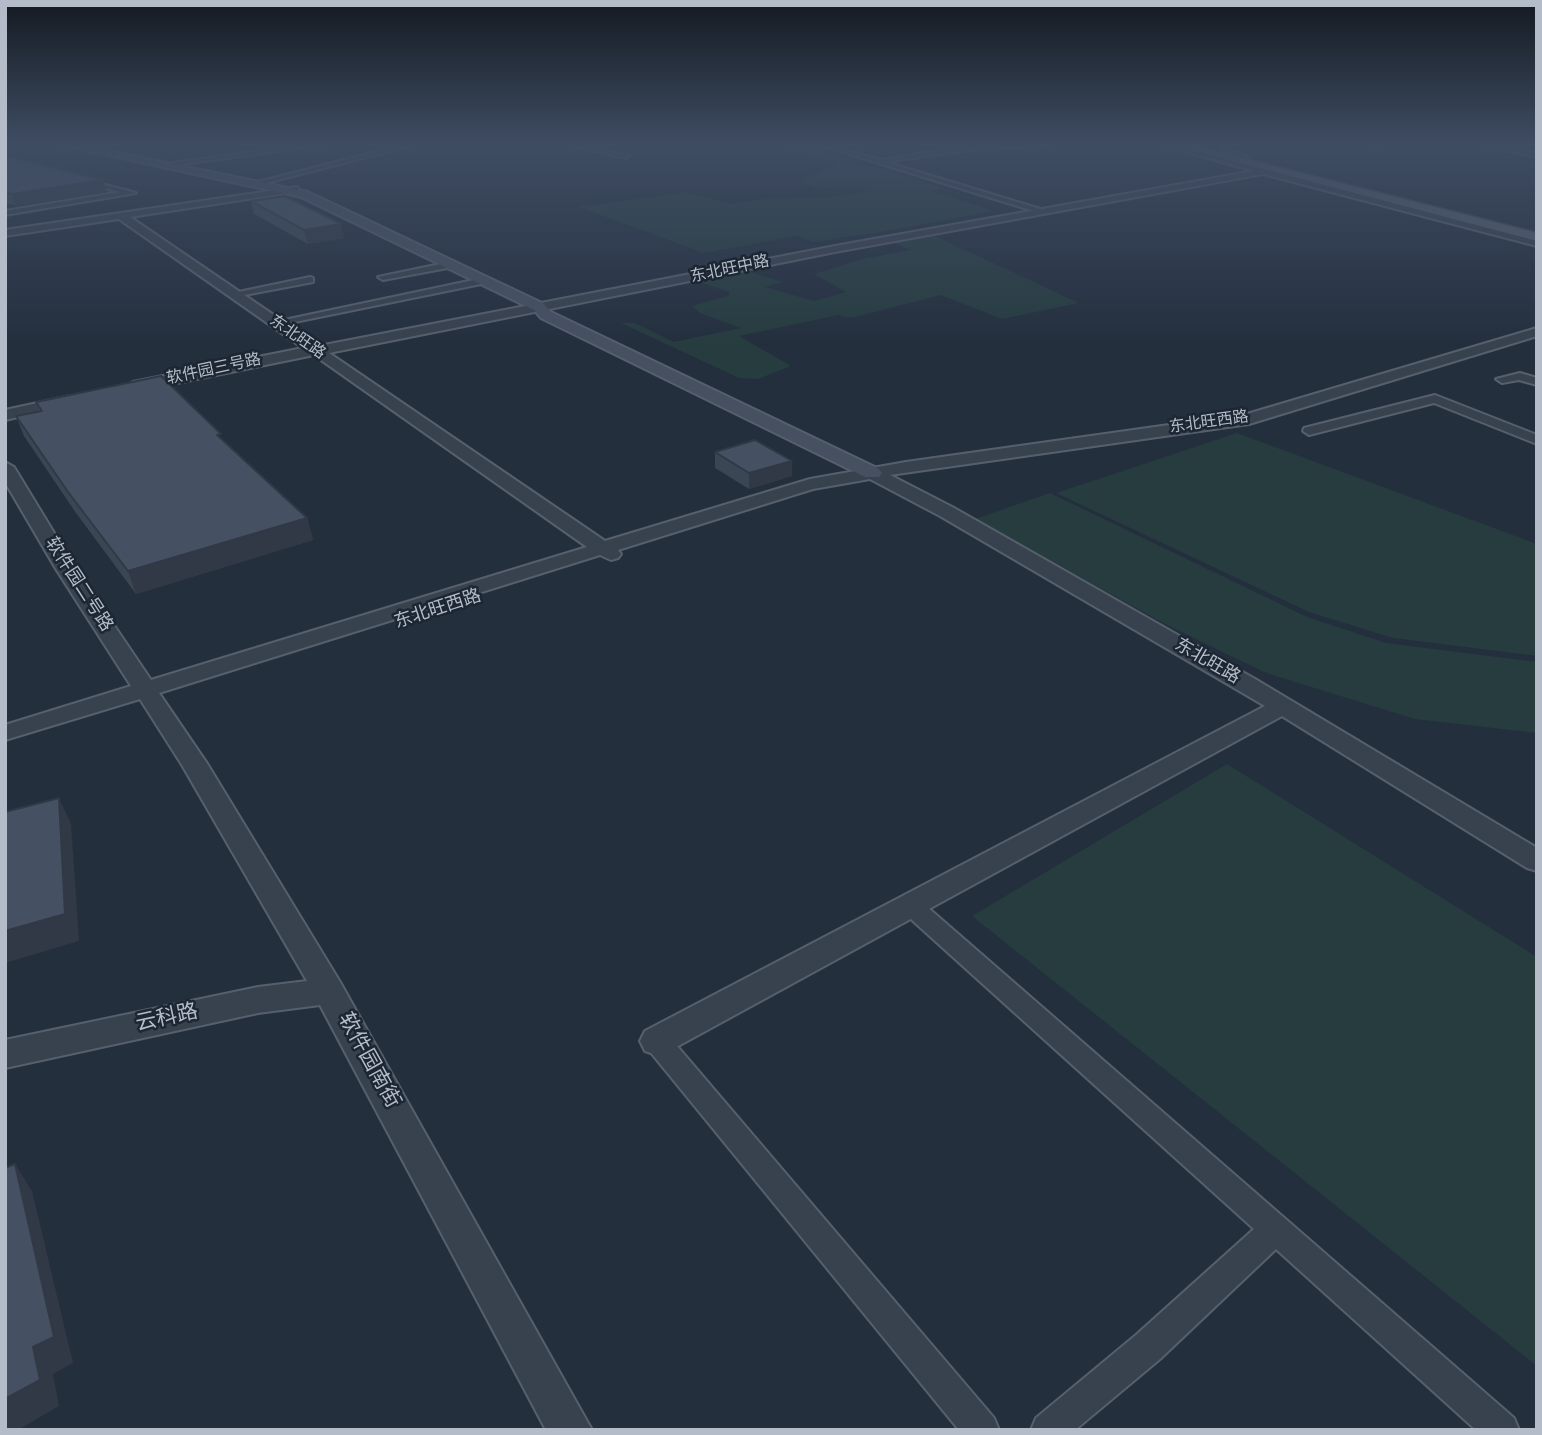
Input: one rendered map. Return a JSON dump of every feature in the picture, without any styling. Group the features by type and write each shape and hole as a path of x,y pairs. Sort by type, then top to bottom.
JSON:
{"main road":[{"name":"东北旺路","path":"344,212 539,307 546,315 872,473"},
{"name":"东北旺路","path":"356,212 557,304 855,447 872,473"},
{"path":"1445,212 1536,235"},
{"path":"1483,227 1536,235"}],"street":[{"name":"东北旺路","path":"113,216 140,212"},
{"name":"东北旺中路","path":"308,351 835,248 1038,212"},
{"path":"1429,212 1483,227"},
{"path":"1450,212 1536,235"},
{"name":"东北旺路","path":"113,216 234,294 308,351"},
{"name":"东北旺路","path":"113,216 597,554"},
{"path":"8,229 113,216"},
{"path":"383,276 450,265"},
{"path":"234,294 310,280"},
{"path":"275,323 483,281"},
{"name":"东北旺西路","path":"5,733 150,694 597,554 872,473 1249,419 1537,332"},
{"name":"软件园三号路","path":"122,390 308,351"},
{"path":"1502,379 1520,376 1537,382"},
{"path":"5,415 83,398"},
{"path":"1309,431 1434,399 1537,440"},
{"name":"软件园二号路","path":"5,467 66,569 150,694"},
{"name":"东北旺路","path":"872,473 947,512 1283,706 1537,861"},
{"name":"东北旺西路","path":"5,747 150,694"},
{"name":"软件园南街","path":"150,694 329,991 569,1430"},
{"path":"982,1430 657,1041 1283,706"},
{"path":"910,905 1502,1430"},
{"name":"云科路","path":"5,1054 258,1000 329,991"},
{"path":"1048,1430 1148,1347 1275,1230"}],"green space":[{"path":"592,212 989,212 876,233 813,242 797,236 704,253"},
{"path":"935,236 1079,303 1002,319 941,295 851,318 838,315 739,336 791,366 758,379 739,378 621,323 635,323 674,342 741,328 700,313 692,306 728,296 730,292 700,282 746,271 783,282 765,287 814,301 846,292 814,274 863,259 911,250 895,243"},
{"path":"1237,433 1537,544 1537,656 1393,638 1309,612 1056,493"},
{"path":"1050,493 1307,617 1386,643 1537,662 1537,733 1415,719 1266,673 1165,624 975,519"},
{"path":"1227,764 1537,957 1537,1366 972,916"}],"building":[{"path":"271,212 317,212 341,224 304,230"},
{"path":"161,376 221,434 217,435 307,518 128,571 68,492 16,416 42,411 36,402"},
{"path":"755,440 792,461 749,473 715,452"},
{"path":"59,798 65,914 5,931 5,812"},
{"path":"15,1164 54,1337 33,1347 40,1380 5,1399 5,1168"}]}
